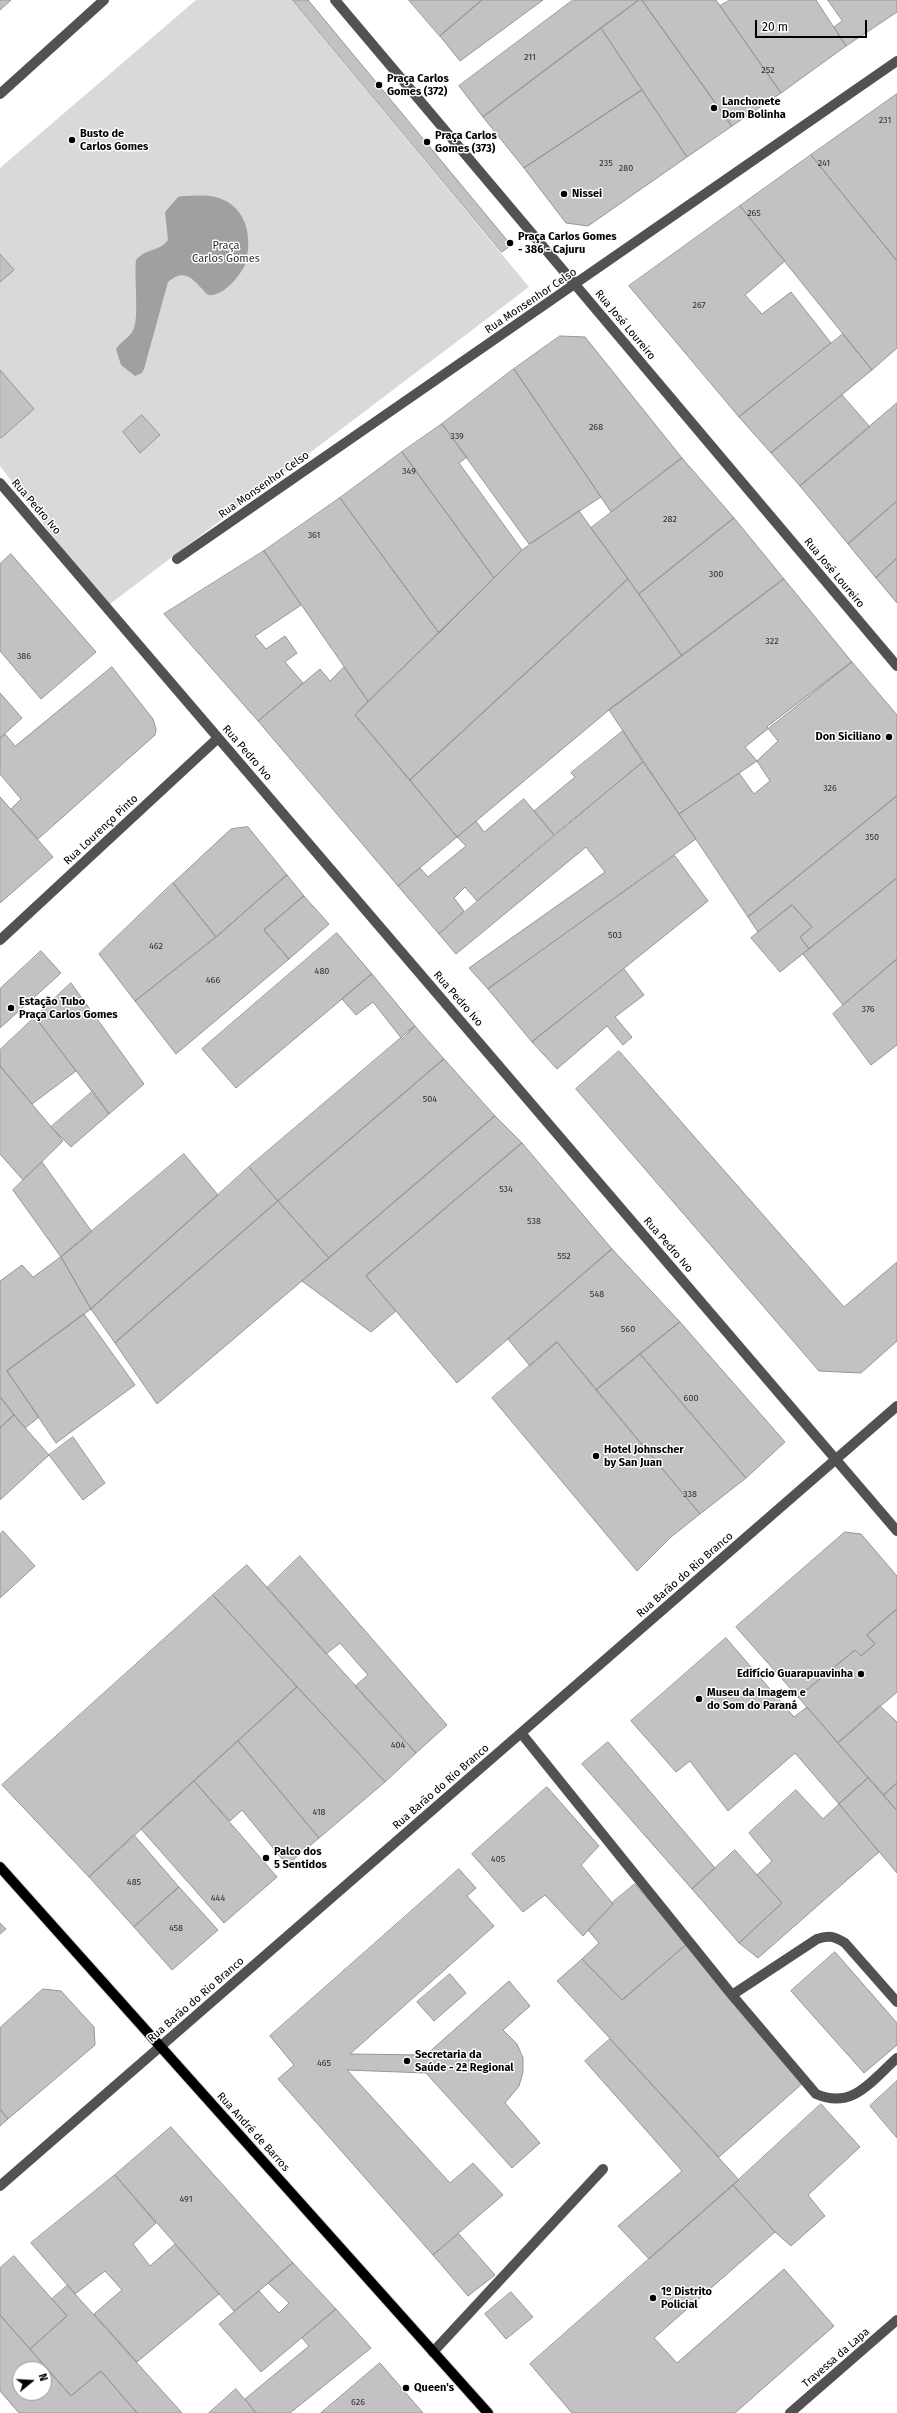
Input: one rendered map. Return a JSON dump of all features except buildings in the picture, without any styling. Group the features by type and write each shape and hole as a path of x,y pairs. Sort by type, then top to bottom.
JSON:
{"main road":[{"name":"Rua André de Barros","path":"0,1867 488,2413"}],"street":[{"path":"0,94 104,0"},
{"name":"Rua José Loureiro","path":"335,0 897,666"},
{"name":"Rua Monsenhor Celso","path":"177,559 897,61"},
{"name":"Rua Pedro Ivo","path":"0,483 897,1531"},
{"name":"Rua Lourenço Pinto","path":"0,940 218,738"},
{"name":"Rua Barão do Rio Branco","path":"0,2186 897,1406"},
{"path":"521,1733 732,1995 816,2094 828,2099 843,2099 856,2095 897,2058"},
{"path":"732,1995 817,1939 826,1936 836,1937 845,1943 897,2002"},
{"path":"433,2352 603,2169"},
{"name":"Travessa da Lapa","path":"790,2413 897,2320"}],"green space":[{"name":"Praça Carlos Gomes","path":"196,0 292,0 529,287 106,607 0,466 0,168"}],"shaded area":[{"name":"Praça Carlos Gomes","path":"178,197 215,197 234,206 243,218 248,233 246,262 235,280 225,290 214,295 208,295 194,281 185,276 180,275 168,282 144,369 142,373 135,376 121,365 116,349 134,328 136,315 136,260 140,256 161,246 168,240 165,212"}],"place":[{"name":"Praça Carlos Gomes (372)","path":"379,85"},
{"name":"Lanchonete Dom Bolinha","path":"714,108"},
{"name":"Busto de Carlos Gomes","path":"72,140"},
{"name":"Praça Carlos Gomes (373)","path":"427,142"},
{"name":"Nissei","path":"564,194"},
{"name":"Praça Carlos Gomes - 386 - Cajuru","path":"510,243"},
{"name":"Don Siciliano","path":"889,737"},
{"name":"Estação Tubo Praça Carlos Gomes","path":"11,1008"},
{"name":"Hotel Johnscher by San Juan","path":"596,1456"},
{"name":"Edifício Guarapuavinha","path":"861,1674"},
{"name":"Museu da Imagem e do Som do Paraná","path":"699,1699"},
{"name":"Palco dos 5 Sentidos","path":"266,1858"},
{"name":"Secretaria da Saúde - 2ª Regional","path":"407,2061"},
{"name":"1º Distrito Policial","path":"653,2298"},
{"name":"Queen's","path":"406,2388"}]}
